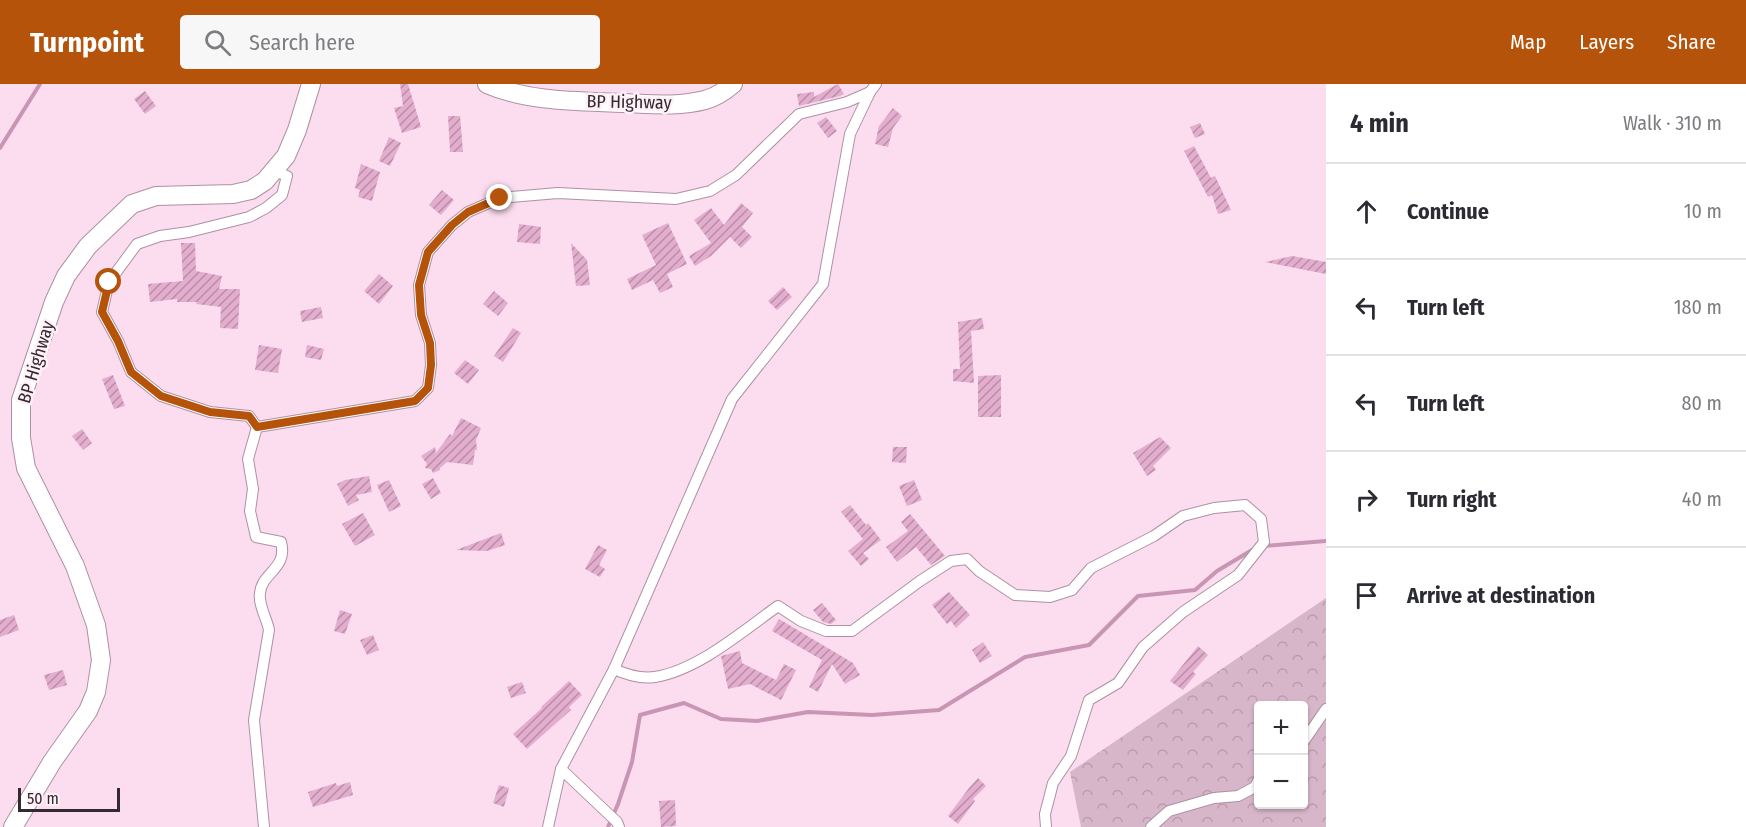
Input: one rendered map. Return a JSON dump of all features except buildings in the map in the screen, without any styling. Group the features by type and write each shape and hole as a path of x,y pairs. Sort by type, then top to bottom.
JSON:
{"highway":[{"name":"BP Highway","path":"13,827 52,762 88,711 96,692 101,660 96,625 75,566 26,468 21,438 21,400 54,302 66,276 88,246 132,204 156,196 221,195 251,190 275,171 286,156 297,130 311,84"},
{"name":"BP Highway","path":"487,84 530,96 579,101 679,104 706,100 723,93 733,84"}],"street":[{"path":"257,427 415,401 422,395 428,388 431,365 430,343 421,315 419,285 428,252 452,225 468,212 500,198 547,194 676,199 710,192 736,175 799,114 847,102 873,88"},
{"path":"548,827 561,769 614,669 732,399 823,284 850,134 873,88"},
{"path":"257,427 249,416 210,412 161,396 131,372 102,312 109,282 137,244 160,236 249,217 266,208 282,195 287,176 275,171"},
{"path":"257,427 248,459 253,489 250,512 256,537 281,542 284,553 278,566 260,590 260,599 269,630 254,720 264,827"},
{"path":"614,669 630,676 654,677 686,667 717,649 778,606 801,621 826,631 852,631 951,561 967,559 979,571 1015,595 1050,597 1072,590 1091,568 1154,536 1183,516 1214,508 1245,505 1261,519 1264,542 1238,575 1183,612 1143,647 1118,683 1089,700 1071,756 1053,783 1045,814 1046,827"},
{"path":"1308,735 1326,709"},
{"path":"561,769 618,824"},
{"path":"1151,827 1169,811 1214,798 1238,796 1254,788"}],"green space":[{"path":"1326,598 1326,827 1081,827 1070,772"}],"waterway":[{"path":"0,148 40,84"},
{"path":"1264,546 1326,541"},
{"path":"608,827 632,762 640,715 684,703 721,719 757,721 808,712 872,715 939,710 1025,657 1089,645 1138,596 1195,590 1217,571 1257,547"}],"route":[{"path":"109,282 102,312 131,372 161,396 210,412 249,416 257,427 415,401 428,388 431,365 430,343 421,315 419,285 428,252 452,225 468,212 500,198"}]}
